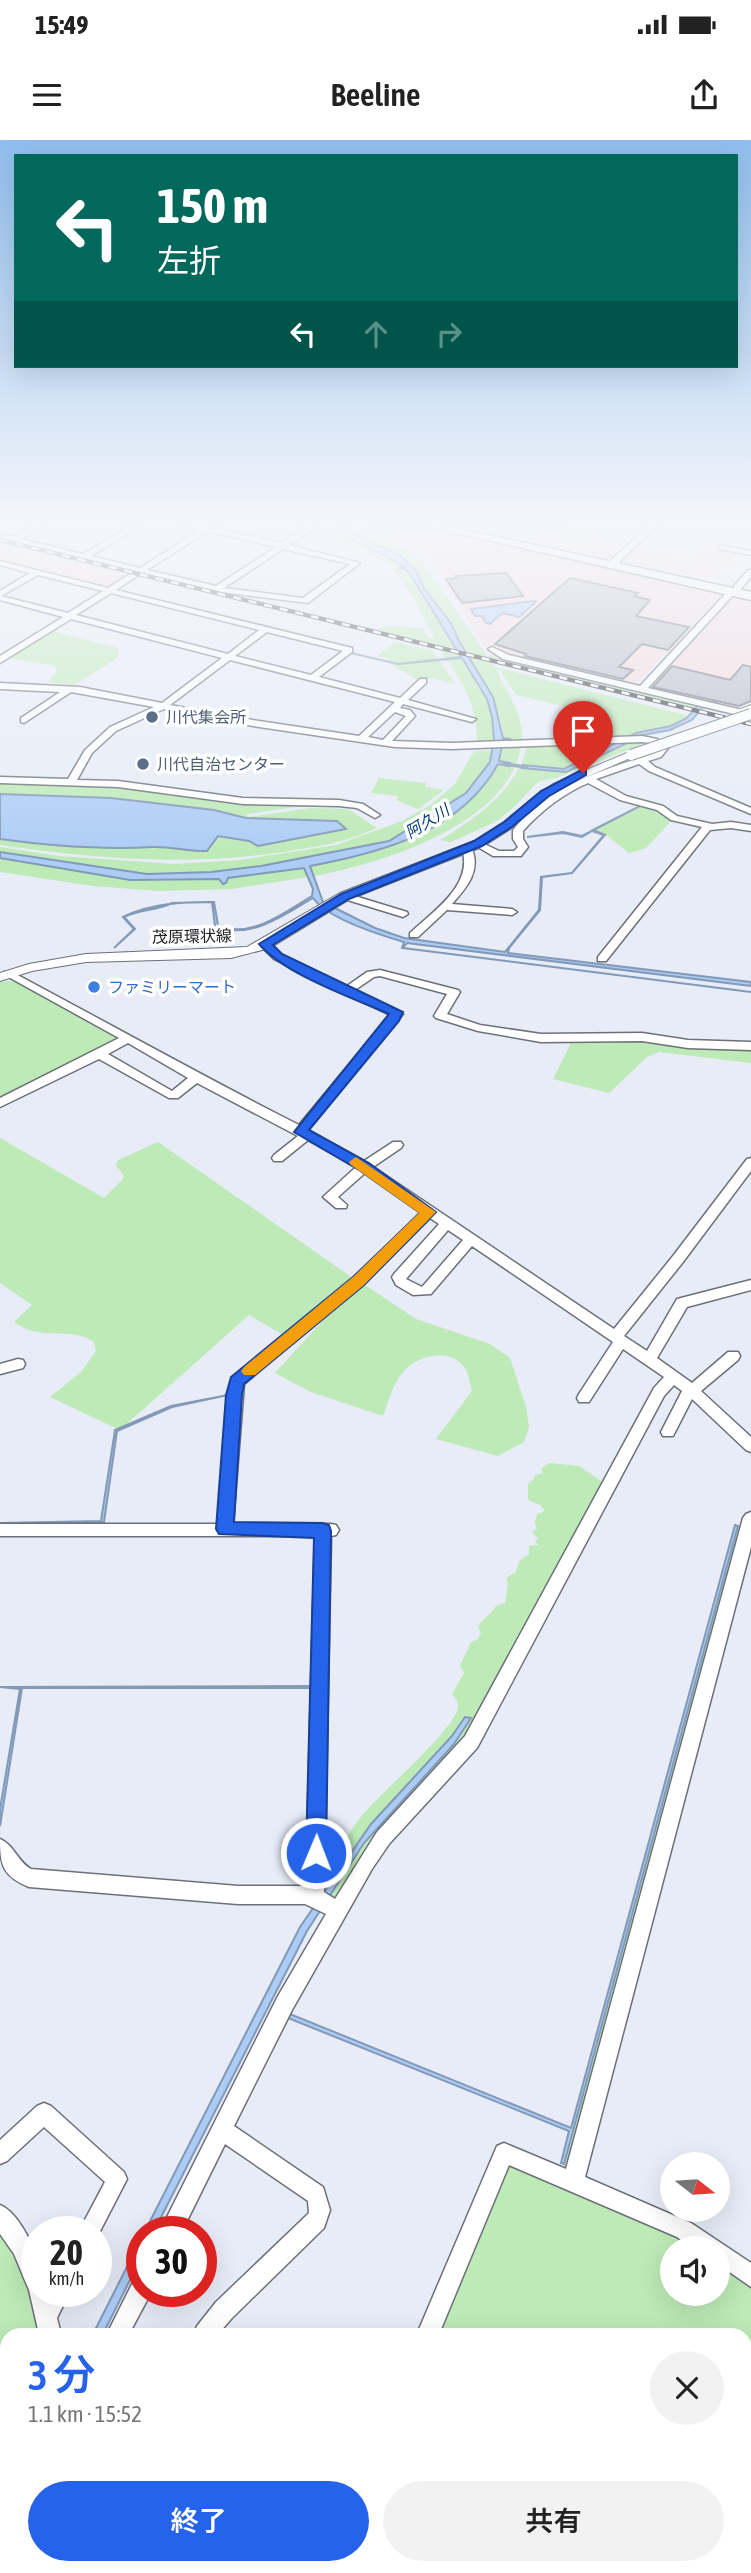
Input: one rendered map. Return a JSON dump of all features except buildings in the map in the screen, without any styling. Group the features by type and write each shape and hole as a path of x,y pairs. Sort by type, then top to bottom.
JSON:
{"main road":[{"name":"茂原環状線","path":"4,976 39,964 81,956 231,954 250,951 345,896 473,846 557,786 583,773 635,758 748,712"}],"street":[{"path":"0,660 39,636"},
{"path":"146,636 311,679 396,705 472,719"},
{"path":"70,784 88,752 104,736 113,729 163,706 258,636"},
{"path":"293,636 349,650 311,679"},
{"path":"642,689 692,636"},
{"path":"492,649 506,657 748,712"},
{"path":"361,739 423,681"},
{"path":"0,686 70,689 385,743 475,745 642,739 654,741 663,748 658,755 635,758 559,793 521,826 517,835 523,847 517,854 497,854 473,846 468,882 414,935"},
{"path":"24,720 70,689"},
{"path":"385,743 411,716 396,705"},
{"path":"635,758 652,769 751,811"},
{"path":"587,778 628,799 651,804 684,822 751,828"},
{"path":"0,780 118,784 243,801 339,803 360,806 375,815"},
{"path":"615,809 628,799"},
{"path":"602,959 709,826"},
{"path":"345,896 402,914"},
{"path":"444,907 512,912"},
{"path":"265,944 278,957 397,1014 304,1133 278,1158"},
{"path":"346,991 372,974 380,972 454,992 440,1016 478,1028 541,1038 642,1037 688,1044 751,1046"},
{"path":"4,976 128,1038 196,1079 304,1133 364,1167 671,1375 694,1392 751,1446"},
{"path":"0,1103 128,1038"},
{"path":"99,1055 169,1094 174,1095 196,1079"},
{"path":"341,1205 330,1197 364,1167 397,1145"},
{"path":"583,1398 618,1339 751,1163"},
{"path":"225,1529 237,1382 359,1281 429,1212"},
{"path":"446,1224 400,1276 401,1282 418,1292 426,1291 470,1240"},
{"path":"650,1361 682,1303 751,1285"},
{"path":"668,1432 685,1397 733,1356"},
{"path":"0,1369 18,1364"},
{"path":"179,2216 285,2003 337,1911 383,1838 471,1742 659,1392 671,1375"},
{"path":"573,2183 751,1518"},
{"path":"0,1530 328,1530 316,1898"},
{"path":"0,1848 17,1871 29,1878 238,1895 305,1895 316,1898 337,1911"},
{"path":"0,2154 44,2113 117,2179 98,2216"},
{"path":"210,2328 224,2310 314,2225 320,2215 321,2205 316,2194 223,2130"},
{"path":"431,2328 504,2152 694,2236"},
{"path":"0,2215 21,2247"},
{"path":"730,2260 751,2276"},
{"path":"44,2307 49,2325"},
{"path":"49,2325 54,2307"},
{"path":"121,2328 132,2307"}],"shaded area":[{"path":"478,636 682,636 635,685 490,655"},
{"path":"698,636 751,636 751,703 728,707 653,689 650,686"}],"green space":[{"path":"44,636 69,636 118,648 119,653 116,659 74,685 48,682 57,670 53,665 8,658"},
{"path":"394,636 434,638 433,636 448,636 487,699 492,717 493,742 477,743 471,703 437,646"},
{"path":"456,636 473,636 488,657 490,655 699,706 696,708 489,658 495,667 689,716 654,731 628,736 589,738 598,730 558,721 565,710 563,706 516,695 500,670 496,669 517,711 522,728 514,768 497,793 472,815 442,834 409,849 375,861 314,876 310,866 390,846 441,823 463,807 482,787 498,764 508,766 509,763 499,761 503,729 499,716"},
{"path":"395,642 433,651 455,684 431,678 419,681 387,662 390,659 377,656"},
{"path":"629,742 644,744 556,778 539,781 495,822 451,842 440,840 481,812 505,789 522,762 527,746"},
{"path":"492,750 490,762 477,782 458,799 389,841 333,854 223,871 139,874 0,852 0,847 59,856 174,864 240,860 336,845 402,821 430,805 455,784 474,751"},
{"path":"379,778 426,783 425,787 444,790 418,809 396,800 399,796 371,793"},
{"path":"0,782 115,786 310,805 247,814 248,817 311,808 348,809 377,828 319,846 212,859 142,859 36,850 0,845"},
{"path":"645,804 673,819 646,848 629,853 605,834 592,830"},
{"path":"0,858 150,881 228,878 304,867 308,877 232,889 158,891 93,886 0,872"},
{"path":"0,982 18,982 128,1038 0,1103"},
{"path":"661,1040 751,1048 751,1063 659,1052 647,1057 609,1093 553,1079 571,1043"},
{"path":"0,1138 104,1198 123,1179 123,1174 116,1166 118,1160 158,1142 354,1279 290,1339 249,1315 120,1430 50,1397 81,1372 96,1351 94,1342 75,1335 35,1332 14,1322 32,1305 0,1283"},
{"path":"359,1281 416,1319 490,1344 510,1358 526,1407 529,1427 524,1442 498,1456 436,1439 472,1391 466,1370 453,1358 426,1357 410,1365 397,1381 383,1416 311,1392 275,1373"},
{"path":"549,1463 579,1466 604,1483 472,1728 337,1904 329,1899 377,1825 460,1737 471,1718 465,1717 452,1736 371,1824 324,1896 321,1888 357,1821 454,1718 458,1706 452,1694 464,1673 460,1666 470,1643 478,1639 481,1633 478,1627 482,1621 496,1606 505,1603 508,1584 506,1578 516,1572 520,1560 529,1554 529,1546 539,1545 535,1542 538,1538 532,1532 537,1529 537,1514 545,1511 540,1505 528,1500 528,1484 535,1475 543,1473 541,1469"},
{"path":"738,1526 744,1527 570,2170 563,2170"},
{"path":"505,2160 675,2236 660,2236 660,2306 730,2306 730,2268 751,2284 751,2328 435,2328"},
{"path":"0,2231 18,2253 21,2264 21,2307 33,2307 39,2328 0,2328"}],"water":[{"name":"阿久川","path":"448,636 457,636 493,697 503,738 511,739 503,740 499,761 510,763 509,766 498,764 482,787 463,807 416,836 364,854 310,866 323,902 375,928 404,938 505,952 539,910 541,877 572,873 542,877 540,910 509,948 508,953 751,982 751,986 407,943 403,948 751,992 402,948 404,942 342,919 313,898 279,918 254,928 241,930 228,930 215,926 212,902 218,925 242,929 267,922 312,896 313,889 304,868 228,878 223,884 219,879 130,880 0,858 0,852 147,874 211,872 261,866 389,841 466,793 490,762 494,740 492,717 487,699 462,658 398,664 461,657"},
{"path":"727,685 730,686 716,703 706,707 737,715 703,707 692,720 670,730 638,736 566,772 522,768 523,765 564,769 636,733 671,726 687,718 698,705 713,702"},
{"path":"0,794 111,798 214,810 246,818 337,821 346,829 258,846 249,841 218,836 207,851 38,844 0,839"},
{"path":"593,830 605,835 572,873 604,835 592,831 582,837 563,833 527,837 563,832 582,836"},
{"path":"170,904 124,917 135,929 114,948 134,929 123,917 134,912"},
{"path":"228,1395 172,1407 117,1431 104,1522 0,1523 101,1521 115,1430 171,1406"},
{"path":"735,1525 738,1526 564,2164 561,2163 569,2131 288,2018 290,2014 571,2128"},
{"path":"309,1686 22,1688 0,1826 0,1809 20,1689 0,1687"},
{"path":"465,1717 471,1718 454,1744 364,1843 307,1931 162,2216 153,2216 300,1927 371,1824 452,1736"},
{"path":"126,2269 126,2288 106,2328 96,2328 107,2307 112,2307 112,2296"}],"waterway":[{"path":"510,765 504,764 526,767"}],"railway":[{"path":"390,636 751,724"}],"slow traffic":[{"path":"249,1371 359,1281 429,1212 356,1162"}],"place":[{"name":"川代集会所","path":"152,717"},
{"name":"川代自治センター","path":"143,764"},
{"name":"ファミリーマート","path":"94,987"}],"route":[{"path":"316,1853 323,1531 225,1529 234,1395 237,1382 359,1281 429,1212 364,1167 300,1132 394,1018 396,1012 278,957 265,944 345,896 478,844 508,824 545,793 583,773"}]}
